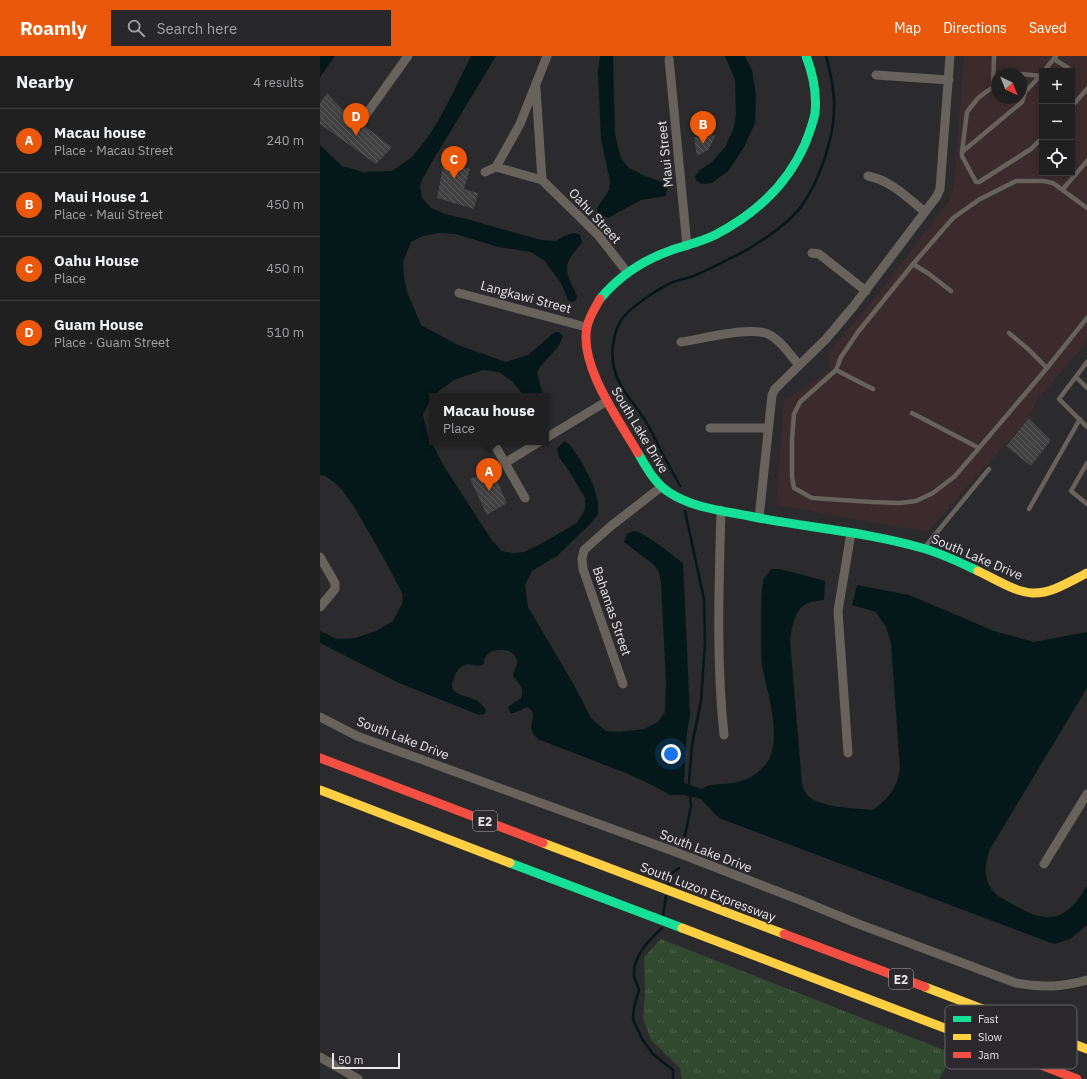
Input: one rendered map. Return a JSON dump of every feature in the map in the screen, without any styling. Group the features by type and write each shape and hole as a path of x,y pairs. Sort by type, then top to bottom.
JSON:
{"main road":[{"name":"South Lake Drive","path":"806,56 814,95 813,121 803,148 793,166 778,189 763,204 727,229 705,240 666,252 627,272 608,289 597,304 586,326 586,350 590,367 596,381 650,473 661,487 680,499 702,506 759,518 851,532 923,548 959,562 1019,590 1033,593 1050,590 1087,573"},
{"name":"South Luzon Expressway","path":"320,758 970,1005"},
{"name":"E2","path":"320,790 945,1029"},
{"name":"South Luzon Expressway","path":"1077,1045 1087,1049"},
{"name":"E2","path":"1051,1069 1077,1079"}],"street":[{"path":"365,116 408,56"},
{"path":"485,172 496,167 520,124 547,56"},
{"path":"759,518 772,395 775,389 826,339 866,291 926,212 940,189 950,56"},
{"name":"Maui Street","path":"669,59 687,246"},
{"path":"876,75 949,80"},
{"path":"496,167 542,180 536,84"},
{"path":"868,176 876,177 886,183 926,212"},
{"name":"Oahu Street","path":"542,180 598,235 627,272"},
{"path":"812,253 819,254 866,291"},
{"name":"Langkawi Street","path":"459,293 586,326"},
{"path":"681,342 736,332 753,331 767,334 777,340 799,365"},
{"path":"549,436 607,401"},
{"path":"710,428 768,428"},
{"path":"495,445 525,498"},
{"path":"505,463 534,445"},
{"name":"Bahamas Street","path":"622,684 583,569 582,559 584,550 611,526 661,487"},
{"path":"721,510 719,635 720,704 724,735"},
{"path":"848,753 838,611 851,532"},
{"path":"320,557 335,583 335,589 320,607"},
{"name":"South Lake Drive","path":"320,718 357,736 673,851 856,923 1016,983 1035,987 1053,987 1087,980"},
{"path":"1044,864 1087,794"},
{"path":"320,1056 358,1079"}],"lane":[{"path":"994,56 994,68"},
{"path":"1047,68 1055,57 1068,68"},
{"path":"1027,74 1039,74"},
{"path":"962,152 1022,102 1025,92 1039,77"},
{"path":"991,89 974,102 967,112 962,156 973,179 976,182 979,182 1031,149 1040,140"},
{"path":"1074,104 1087,89"},
{"path":"1063,189 1087,161"},
{"path":"1087,208 1053,183 1044,181 1016,180 980,199 953,218 913,264 858,332 841,356 836,370 800,402 794,414 792,439 792,477 794,488 812,498 900,503 916,501 933,492 955,476 1047,368 1087,318"},
{"path":"913,264 951,291"},
{"path":"1009,333 1028,348 1047,368"},
{"path":"1087,362 1059,399 1087,427"},
{"path":"836,370 873,389"},
{"path":"1076,377 1087,388"},
{"path":"912,413 979,448"},
{"path":"1029,509 1080,420"},
{"path":"1087,462 1071,491 1087,504"},
{"path":"923,548 989,469"}],"shaded area":[{"path":"320,56 335,56 320,77"},
{"path":"471,56 496,56 422,180 420,186 422,198 431,208 445,214 541,240 556,241 566,235 574,233 580,235 582,242 567,265 569,279 577,296 576,300 572,302 568,300 561,283 545,261 531,252 498,247 456,234 439,233 423,236 411,242 403,262 404,278 407,292 421,325 458,345 506,362 528,355 555,332 559,332 563,336 555,351 543,363 537,372 543,393 522,393 513,382 499,372 483,370 454,380 436,393 429,393 429,402 423,415 429,438 429,445 433,445 445,468 491,539 502,551 513,553 524,552 537,546 577,523 585,509 585,498 559,457 557,449 564,441 569,444 581,461 593,484 598,502 598,514 591,523 557,556 532,571 525,585 528,607 574,685 591,718 606,731 619,732 644,729 658,722 665,712 666,682 661,582 659,572 654,565 624,542 627,534 633,531 651,539 683,563 690,716 687,733 684,783 702,789 709,785 735,783 751,777 765,765 771,755 774,743 774,730 762,664 761,620 763,584 764,579 771,569 780,569 825,581 824,600 814,601 803,606 794,619 790,641 802,784 807,795 820,803 829,805 873,810 884,801 891,792 899,776 900,768 891,643 886,627 876,612 852,605 857,585 909,595 994,631 1034,642 1087,632 1087,688 990,849 986,867 987,880 996,894 1004,900 1032,914 1040,916 1054,917 1062,914 1071,908 1087,886 1087,925 1070,939 1054,944 719,818 701,799 684,795 670,795 626,773 540,740 534,735 532,730 531,726 533,714 531,710 527,707 511,713 508,707 521,698 522,695 521,686 513,676 517,664 516,659 514,654 510,652 504,650 493,651 485,658 484,664 466,665 457,671 452,685 453,690 482,705 486,711 484,714 479,715 399,683 320,643 320,631 337,639 355,638 376,631 393,621 402,604 403,595 353,505 335,483 325,476 320,475 320,145 342,166 363,172 392,171 412,157 428,137 452,95"},
{"path":"600,56 613,56 615,134 621,158 629,168 645,176 666,183 667,190 666,196 641,200 608,218 598,214 597,208 609,190 610,181 601,139 598,72"},
{"path":"725,56 745,56 752,70 756,95 755,123 744,147 729,170 712,183 701,184 696,180 695,176 700,170 712,162 725,147 734,128 736,113 735,80"},
{"path":"964,56 1087,56 1087,342 1037,400 1029,418 927,532 776,505 784,401 830,370 828,353 873,300 949,201 954,185"}],"green space":[{"path":"661,939 945,1050 945,1069 939,1079 682,1079 680,1068 651,1040 643,1018 645,995 644,957"}],"building":[{"path":"327,93 341,108 392,147 376,164 320,124 320,103"},
{"path":"716,135 708,150 697,156 694,137"},
{"path":"444,161 470,169 464,189 478,193 474,209 437,198"},
{"path":"1029,418 1051,440 1031,466 1006,446"},
{"path":"492,470 507,503 487,515 470,479"}],"waterway":[{"path":"680,486 649,427 618,380 613,362 613,342 617,329 620,322 628,312 649,296 671,283 701,273 738,255 777,230 800,208 814,185 820,171 832,127 834,94 826,56"},
{"path":"685,511 704,599 705,643 701,701 692,745 689,788"},
{"path":"684,840 691,806 690,795"},
{"path":"669,884 671,874 679,868"},
{"path":"663,915 666,896"},
{"path":"662,928 647,943 636,961 634,977 639,990 634,1007 633,1019 642,1039 653,1054 673,1070 673,1079"}],"traffic: fast":[{"path":"600,299 623,276 641,264 661,254 699,242 729,227 756,208 779,186 798,159 811,129 815,113 815,91 811,70 806,56"},
{"path":"638,453 660,485 670,493 690,503 775,521 880,538 936,552 978,571"},
{"path":"510,863 682,928"}],"traffic: slow":[{"path":"978,571 1018,590 1032,593 1039,593 1054,589 1087,573"},
{"path":"320,790 510,863"},
{"path":"543,843 784,934"},
{"path":"682,928 945,1028"},
{"path":"925,987 972,1005"},
{"path":"1077,1045 1087,1049"}],"traffic: jam":[{"path":"600,299 587,327 586,342 589,358 602,392 638,453"},
{"path":"320,758 543,843"},
{"path":"784,934 925,987"},
{"path":"1051,1069 1077,1079"}],"place":[{"name":"Guam House","path":"356,136"},
{"name":"Maui House 1","path":"703,144"},
{"name":"Oahu House","path":"454,179"},
{"name":"Macau house","path":"489,491"}]}
